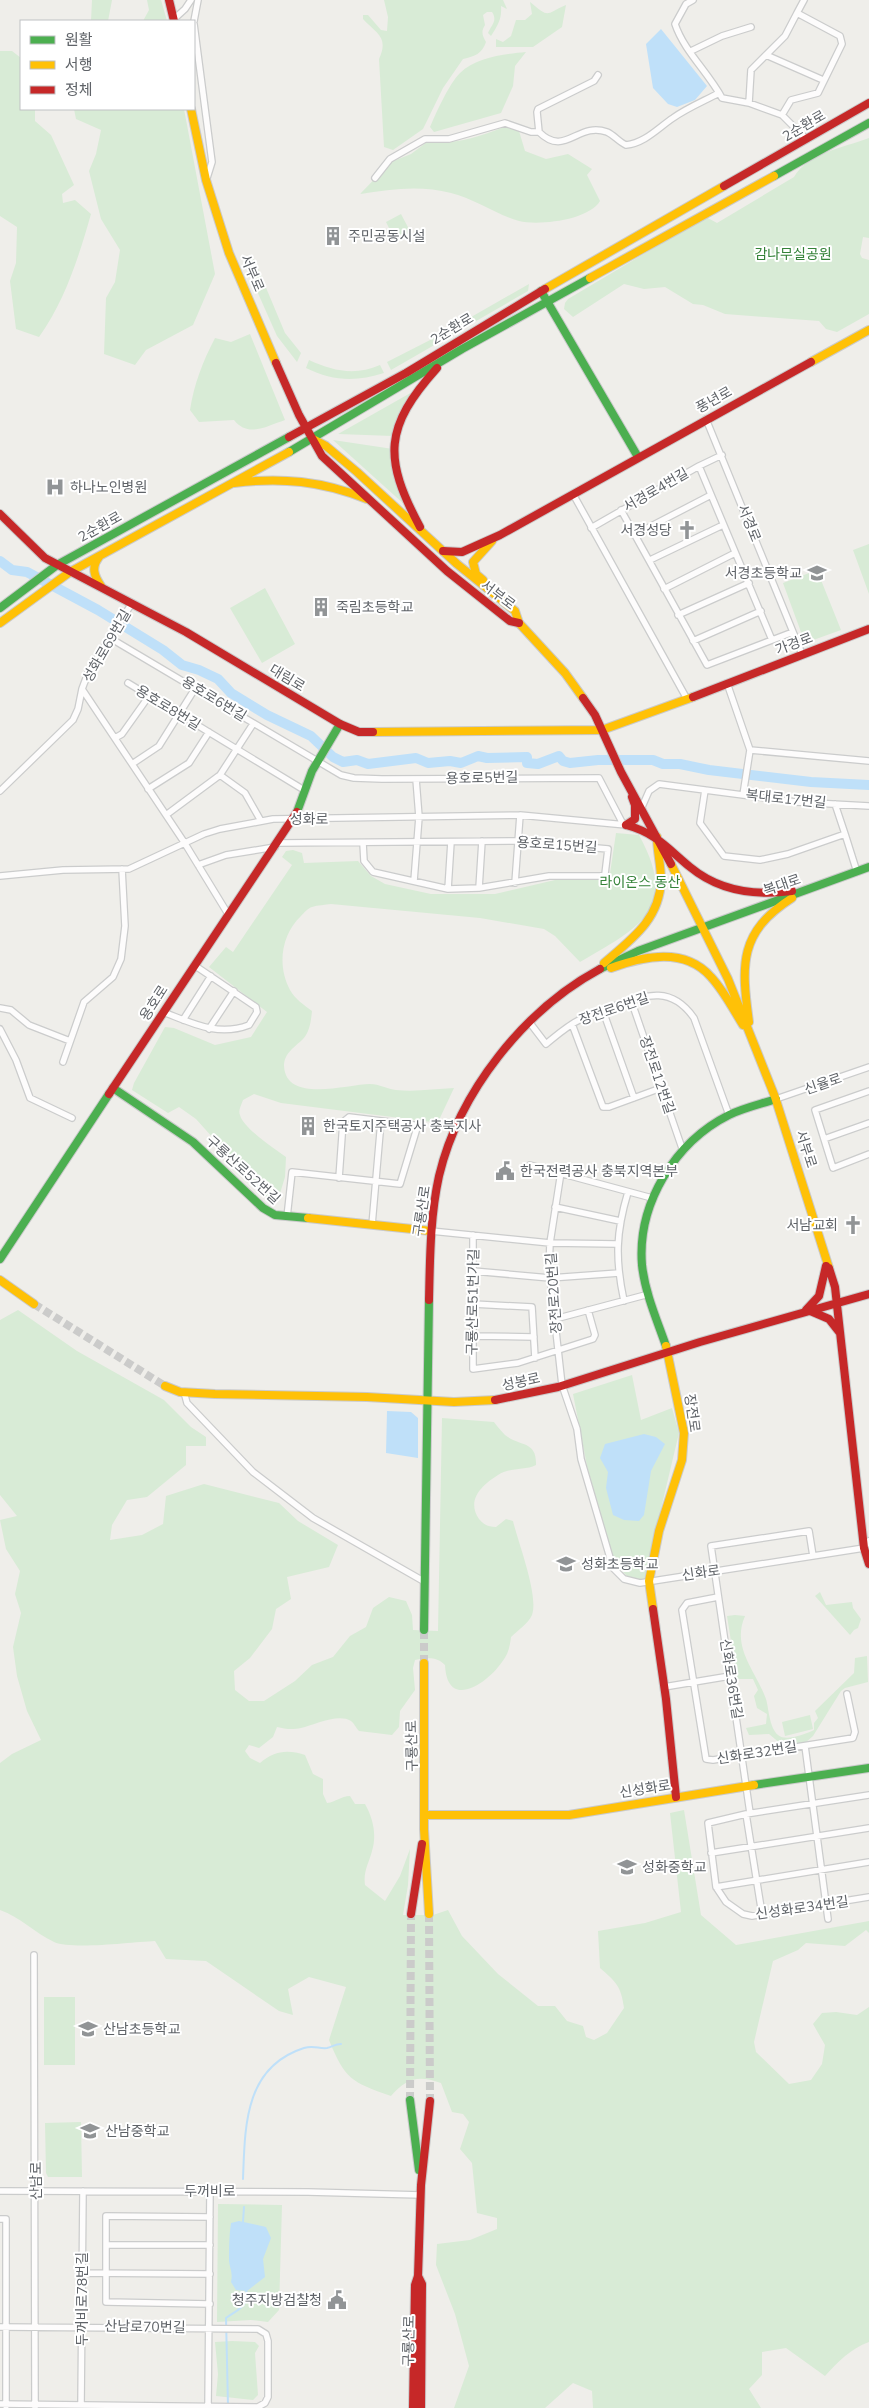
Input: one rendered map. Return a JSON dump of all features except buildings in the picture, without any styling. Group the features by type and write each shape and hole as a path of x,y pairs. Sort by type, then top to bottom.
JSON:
{"street":[{"path":"169,0 174,20"},
{"path":"174,20 191,0"},
{"path":"194,20 198,0"},
{"path":"693,0 686,4 674,24 678,35 722,98 748,103 782,115 806,139"},
{"path":"748,103 751,70 785,36 804,0"},
{"path":"782,115 791,100 818,93 842,44 840,36 797,13"},
{"path":"691,51 722,36 751,27"},
{"path":"195,30 212,162 206,180"},
{"path":"766,54 823,80"},
{"path":"598,75 594,81 538,108 539,132 547,140 558,142 586,130 607,132 626,146 632,145 650,136 673,118 719,94"},
{"name":"2순환로","path":"0,608 57,565 406,373 541,291 869,103"},
{"name":"서부로","path":"191,110 206,180 229,253 306,429 322,456 489,605 510,621 519,623"},
{"path":"375,178 390,159 425,139 449,139 505,123 531,132 539,132"},
{"name":"2순환로","path":"0,623 70,572 313,439 448,358 869,123"},
{"path":"541,291 638,457"},
{"name":"풍년로","path":"500,535 869,330"},
{"path":"425,535 399,486 395,471 394,444 400,419 412,397 448,358"},
{"name":"서경로","path":"706,420 722,455 802,654"},
{"name":"서부로","path":"313,439 326,446 357,472 442,551 515,611 519,623 549,653 570,678 595,715 626,782 642,807 703,926 728,979 776,1099 826,1258 838,1303 869,1564"},
{"name":"서경로4번길","path":"591,528 620,510 722,455"},
{"path":"699,466 772,640"},
{"path":"228,485 264,479 295,478 326,484 372,501"},
{"path":"572,494 687,698"},
{"path":"634,535 711,495"},
{"path":"620,510 650,560 678,615 707,664 793,632"},
{"name":"대림로","path":"0,514 45,558 186,632 340,724 359,732 602,730"},
{"path":"650,560 723,525"},
{"path":"442,551 462,552 500,535"},
{"path":"500,535 475,557 473,566 476,574 515,611"},
{"path":"664,589 735,553"},
{"path":"101,555 93,569 95,578 102,588"},
{"path":"678,615 749,583"},
{"name":"성화로69번길","path":"0,791 73,720 88,674 132,603"},
{"path":"693,641 761,612"},
{"name":"가경로","path":"602,730 869,629"},
{"name":"용호로6번길","path":"110,638 318,759"},
{"name":"용호로8번길","path":"128,683 179,715 238,748 304,790"},
{"path":"728,683 750,750 743,795"},
{"path":"132,764 160,746 196,687"},
{"name":"성화로69번길","path":"82,689 184,842 228,914"},
{"path":"114,738 122,734 149,696"},
{"path":"166,815 220,775 253,724"},
{"name":"용호로","path":"0,1259 228,914 295,818 304,790 318,759 340,724"},
{"name":"용호로8번길","path":"148,789 189,763 209,732"},
{"path":"750,750 869,761"},
{"name":"용호로5번길","path":"318,759 341,775 354,778 599,778 625,824"},
{"path":"220,775 245,793 261,821"},
{"path":"414,881 418,817 416,779"},
{"path":"625,824 635,819 636,813 626,782"},
{"name":"복대로17번길","path":"642,807 649,791 659,784 796,802 835,804 857,872"},
{"path":"705,790 700,823 724,856 760,860 788,854 844,834"},
{"path":"835,804 869,806"},
{"path":"515,883 520,815"},
{"name":"성화로","path":"0,876 64,870 122,869 145,863 184,842 220,829 261,821 295,818 520,815 625,824"},
{"path":"625,824 657,836 698,873 732,889 776,893 818,885"},
{"path":"585,980 630,944 648,924 654,914 661,880 657,836"},
{"name":"용호로15번길","path":"198,865 226,855 277,845 363,843 417,842 518,841 608,849 606,874 600,876 549,876 479,888 448,889 373,872 364,861 363,843"},
{"path":"448,889 451,842"},
{"path":"479,888 482,842"},
{"name":"복대로","path":"703,926 869,867"},
{"path":"63,1062 84,1002 113,977 119,965 125,937 122,869"},
{"path":"751,1036 744,973 751,939 771,912 818,885"},
{"name":"구룡산로","path":"424,1630 431,1231 442,1167 464,1112 498,1059 530,1023 560,996 624,956 703,926"},
{"path":"585,980 613,967 647,956 657,954 680,958 701,968 712,978 751,1036"},
{"path":"163,1012 219,1031 249,1025 258,1009 194,965"},
{"path":"182,1020 211,976"},
{"path":"209,1029 234,991"},
{"name":"장전로6번길","path":"530,1023 546,1044 572,1024 631,1000 643,996 662,995 675,999 686,1007 697,1025 729,1115"},
{"name":"장전로12번길","path":"631,1000 683,1151"},
{"path":"0,1008 10,1010 29,1025 70,1041"},
{"path":"603,1011 634,1098"},
{"path":"572,1024 603,1107 609,1107 661,1088"},
{"path":"0,1028 16,1060 30,1098 72,1118"},
{"name":"신율로","path":"776,1099 869,1067"},
{"name":"구룡산로52번길","path":"113,1088 193,1142 265,1210 275,1215 431,1231"},
{"path":"869,1091 815,1110 833,1168 869,1154"},
{"name":"장전로","path":"676,1796 664,1687 649,1581 653,1554 677,1476 684,1445 682,1419 668,1352 648,1294 642,1264 646,1216 652,1198 666,1171 695,1138 729,1115 776,1099"},
{"path":"287,1217 292,1172 338,1178 400,1184 417,1128 414,1125 349,1118 343,1122 338,1178"},
{"path":"372,1225 381,1121"},
{"path":"824,1139 869,1123"},
{"path":"530,1165 652,1198"},
{"name":"장전로20번길","path":"561,1172 550,1243 550,1278 562,1385"},
{"path":"624,1300 617,1244 620,1220 628,1192"},
{"path":"555,1207 620,1220"},
{"path":"431,1231 550,1243 617,1244"},
{"name":"구룡산로51번가길","path":"474,1235 474,1370 500,1367 535,1358"},
{"path":"826,1258 823,1287 819,1296 806,1310 829,1319 842,1335"},
{"path":"473,1271 550,1278 619,1272"},
{"path":"0,1280 34,1304"},
{"path":"555,1319 648,1294"},
{"name":"성봉로","path":"165,1386 184,1392 309,1395 429,1402 488,1401 520,1397 806,1310 869,1294"},
{"path":"473,1304 532,1307 535,1358 594,1338 594,1330 588,1310"},
{"path":"473,1336 534,1337"},
{"name":"신화로","path":"562,1385 578,1429 581,1459 613,1568 618,1575 629,1581 649,1581 813,1556 867,1544"},
{"path":"184,1392 187,1402 241,1460 286,1498 329,1529 370,1549 425,1582"},
{"name":"신화로36번길","path":"762,1914 751,1847 743,1756 711,1546 810,1531 813,1556"},
{"name":"신화로32번길","path":"718,1597 687,1602 682,1610 706,1759 713,1760 743,1756 853,1738 855,1732 847,1694"},
{"name":"구룡산로","path":"424,1663 424,1829 429,1914"},
{"path":"664,1687 730,1676"},
{"path":"805,1746 823,1870 828,1919"},
{"name":"신성화로","path":"424,1816 569,1815 676,1796 869,1768"},
{"path":"869,1795 748,1813 708,1823 716,1887 869,1862"},
{"path":"711,1854 869,1828"},
{"name":"구룡산로","path":"411,1914 424,1829"},
{"name":"신성화로34번길","path":"716,1887 726,1902 747,1916 869,1897"},
{"name":"산남로","path":"34,1955 35,2406"},
{"name":"구룡산로","path":"410,2100 421,2195 418,2276 415,2285 414,2408"},
{"name":"구룡산로","path":"420,2185 430,2101"},
{"name":"두꺼비로","path":"0,2191 210,2191 421,2195"},
{"name":"두꺼비로78번길","path":"81,2406 83,2191"},
{"path":"3,2219 4,2405 208,2407 210,2191"},
{"path":"210,2217 106,2216 106,2302 210,2304"},
{"path":"106,2245 210,2246"},
{"name":"두꺼비로78번길","path":"82,2273 210,2274"},
{"name":"구룡산로","path":"418,2276 422,2284 421,2408"},
{"name":"산남로70번길","path":"3,2327 224,2328 263,2331 268,2341 267,2400 262,2406 208,2407"}],"green space":[{"path":"92,0 112,0 108,20 91,20"},
{"path":"147,0 161,0 167,20 144,20 149,10"},
{"path":"384,0 503,0 507,9 501,6 499,22 491,36 488,33 494,20 494,15 492,12 487,12 483,15 485,25 483,33 486,42 480,52 463,59 443,88 423,129 393,150 384,147 379,59 383,46 382,41 377,32 363,19 363,15 368,15 381,30 387,31 388,17"},
{"path":"530,2 545,13 566,5 562,27 533,47 496,47 496,39 503,42 511,36 516,20 525,20 532,14"},
{"path":"0,51 12,51 20,57 20,110 35,110 35,121 51,135 74,185 62,194 63,203 75,200 91,214 64,293 39,337 16,329 10,281 16,263 17,227 0,216"},
{"path":"526,52 515,66 513,86 501,113 434,132 430,127 448,91 460,73 482,60 500,55"},
{"path":"74,110 184,110 215,274 193,325 146,350 135,365 104,354 106,298 115,282 120,250 101,219 89,171 96,154 101,130 76,119"},
{"path":"504,127 519,131 525,151 546,159 568,154 592,169 587,175 600,201 594,208 575,217 539,223 519,221 460,196 428,189 406,189 360,194 391,162 411,154 427,142 448,142 467,139"},
{"name":"감나무실공원","path":"869,138 869,238 863,237 860,254 862,258 869,260 869,314 837,332 826,329 819,321 725,314 703,305 693,304 665,287 644,289 624,284 573,317 564,309 568,299 706,217 717,223 794,177 800,169 817,156"},
{"path":"401,214 411,233 399,238 393,236 386,222"},
{"path":"254,259 285,333 301,353 297,362 277,336 245,264"},
{"path":"529,284 528,291 391,370 387,362 438,336"},
{"path":"250,334 285,420 258,429 245,428 234,420 199,422 190,410 200,373 215,338 231,342"},
{"path":"309,360 344,371 362,370 380,365 384,373 364,378 335,378 306,368"},
{"path":"414,391 393,436 338,434"},
{"path":"333,440 393,449 405,505"},
{"path":"869,544 869,594 853,550"},
{"path":"817,570 841,630 805,643 783,583"},
{"path":"265,588 295,644 262,663 230,608"},
{"name":"라이온스 동산","path":"616,833 639,835 651,861 655,882 654,899 647,914 635,926 620,938 580,962 555,936 544,929 480,918 331,904 317,906 305,912 289,932 283,951 283,971 292,993 312,1011 307,1033 290,1051 284,1061 287,1078 295,1085 320,1089 370,1084 403,1091 454,1088 439,1120 432,1122 281,1103 254,1094 243,1100 239,1111 242,1120 260,1138 286,1157 285,1177 277,1203 268,1199 196,1119 179,1107 168,1113 132,1090 165,1027 174,1028 215,1045 251,1037 267,1012 209,967 226,947 233,952 292,865 282,857 286,851 293,850 302,853 304,863 358,861 371,876 385,884 431,894 495,894 555,880 609,880"},
{"path":"18,1310 77,1351 164,1400 191,1427 206,1437 206,1446 186,1446 186,1465 147,1497 127,1500 112,1525 110,1540 142,1535 163,1524 166,1496 204,1484 279,1503 298,1521 338,1545 329,1567 287,1577 291,1599 276,1609 272,1629 250,1658 234,1671 235,1690 249,1701 264,1701 295,1681 312,1665 333,1657 350,1636 366,1627 373,1608 389,1597 406,1601 412,1615 413,1630 438,1631 442,1418 494,1422 505,1435 534,1451 536,1465 502,1473 486,1483 475,1499 475,1512 485,1524 496,1527 506,1519 513,1521 533,1595 532,1615 511,1637 506,1656 495,1671 477,1685 460,1690 452,1687 447,1679 445,1665 442,1662 431,1658 415,1660 413,1668 415,1690 400,1711 399,1727 392,1735 359,1731 351,1721 340,1718 326,1720 298,1729 277,1727 273,1737 259,1748 249,1745 245,1751 250,1758 260,1763 270,1756 281,1752 305,1755 313,1774 323,1779 323,1794 327,1803 350,1796 355,1804 365,1804 372,1821 374,1839 366,1871 365,1885 385,1901 400,1876 410,1849 408,1885 403,1915 433,1915 448,1910 462,1936 498,1974 538,2006 555,2006 567,2021 583,2026 586,2037 594,2040 607,2033 624,2008 617,1985 600,1968 598,1931 645,1923 681,1912 670,1813 684,1810 701,1915 736,1945 869,1921 869,1933 866,1930 845,1946 806,1943 798,1950 773,1961 754,2042 756,2052 789,2084 811,2080 822,2064 825,2045 813,2024 822,2013 836,2012 857,2015 869,2007 869,2342 850,2352 825,2376 786,2348 762,2352 762,2375 749,2389 761,2408 593,2408 592,2391 573,2383 545,2408 454,2408 469,2366 455,2314 436,2265 437,2244 470,2240 497,2229 497,2218 477,2213 472,2163 460,2149 469,2122 463,2114 452,2112 441,2083 426,2079 413,2080 402,2085 391,2096 367,2087 345,2071 329,2040 346,1987 309,1977 288,1989 293,2015 279,2011 206,1961 166,1959 155,1941 103,1945 63,1944 54,1942 0,1910 0,1763 12,1754 41,1740 27,1711 17,1676 13,1647 21,1613 15,1594 20,1571 6,1549 0,1520 17,1516 0,1495 0,1320"},
{"path":"632,1375 641,1420 672,1408 679,1433 644,1580 628,1577 615,1564 587,1466 573,1394"},
{"path":"820,1592 826,1605 852,1602 853,1608 861,1619 858,1628 850,1635 815,1596"},
{"path":"727,1616 745,1616 741,1628 743,1649 766,1699 775,1732 781,1737 796,1737 814,1730 814,1723 818,1718 815,1711 854,1673 855,1658 867,1656 868,1682 845,1688 841,1691 813,1736 805,1743 781,1744 769,1734 749,1735 746,1728 766,1724 767,1714 757,1708 754,1696 758,1690 753,1679 737,1679"},
{"path":"810,1715 813,1729 785,1736 782,1722"},
{"path":"44,1997 75,1997 75,2065 44,2065"},
{"path":"81,2122 82,2177 48,2177 46,2173 45,2123"},
{"path":"218,2204 282,2205 279,2310 268,2322 251,2320 217,2322"},
{"path":"215,2342 255,2342 259,2346 255,2353 258,2395 253,2400 216,2396 218,2374"}],"water":[{"path":"661,29 707,86 695,100 677,107 668,104 653,88 646,44"},
{"path":"387,1411 411,1412 418,1418 418,1458 386,1453"},
{"path":"644,1434 656,1437 665,1444 651,1471 644,1515 639,1521 624,1520 613,1515 606,1488 608,1472 600,1458 605,1444"},
{"path":"239,2221 266,2227 271,2238 263,2259 265,2277 247,2291 236,2290 231,2282 232,2274 229,2261 230,2228 231,2223"}],"waterway":[{"path":"0,561 12,570 27,572 98,610 163,650 182,665 199,670 218,679 231,693 267,715 311,736 333,757 343,762 357,760 368,764 416,758 428,763 450,761 461,763 478,756 487,758 527,757 527,763 538,764 559,756 563,761 570,763 598,760 653,760 663,764 680,764 709,770 811,782 869,785"},
{"path":"243,2179 247,2120 259,2084 269,2069 284,2057 304,2048 327,2048 341,2044"},
{"path":"243,2222 244,2207"},
{"path":"228,2406 226,2318 242,2306 247,2295 246,2289"}],"tunnel":[{"path":"34,1304 165,1386"},
{"path":"424,1630 424,1663"},
{"path":"410,2100 411,1914"},
{"path":"429,1914 430,2101"}],"traffic: fast":[{"path":"774,176 869,123"},
{"path":"289,452 462,349 590,278"},
{"path":"541,291 638,457"},
{"path":"0,608 57,565 289,437"},
{"path":"297,812 312,771 340,724"},
{"path":"600,969 638,951 869,867"},
{"path":"113,1088 193,1142 263,1208 275,1215 308,1218"},
{"path":"0,1259 109,1094"},
{"path":"666,1346 649,1296 642,1265 642,1242 653,1198 663,1177 676,1158 692,1141 729,1115 776,1099"},
{"path":"424,1630 429,1300"},
{"path":"754,1785 869,1768"},
{"path":"410,2100 419,2170"}],"traffic: slow":[{"path":"191,110 206,180 229,253 276,363"},
{"path":"590,278 774,176"},
{"path":"545,289 724,186"},
{"path":"811,362 869,330"},
{"path":"313,439 326,446 357,472 457,564 515,611 519,623 565,673 583,698"},
{"path":"0,623 70,572 289,452"},
{"path":"234,483 268,480 318,484 367,499"},
{"path":"483,580 476,574 473,562 492,541"},
{"path":"99,557 95,564 94,572 101,586"},
{"path":"373,732 602,730 693,697"},
{"path":"604,963 643,927 656,906 661,880 657,837"},
{"path":"671,864 728,979 775,1097 829,1268"},
{"path":"749,1022 745,983 745,966 748,951 753,937 762,924 792,898"},
{"path":"611,968 650,958 664,957 689,961 701,968 716,982 743,1025"},
{"path":"308,1218 431,1231"},
{"path":"0,1280 34,1304"},
{"path":"653,1609 649,1581 659,1531 682,1460 684,1433 666,1346"},
{"path":"165,1386 180,1392 215,1394 367,1397 454,1402 495,1400"},
{"path":"424,1663 424,1829 429,1914"},
{"path":"424,1815 569,1815 754,1785"}],"traffic: jam":[{"path":"169,0 174,20"},
{"path":"724,186 869,103"},
{"path":"289,437 406,373 545,289"},
{"path":"443,551 462,552 500,535 811,362"},
{"path":"276,363 299,415 322,456 447,571 510,621 519,623"},
{"path":"420,527 400,481 395,462 395,444 399,426 407,408 437,368"},
{"path":"0,514 45,558 186,632 340,724 359,732 373,732"},
{"path":"693,697 869,629"},
{"path":"583,698 595,715 621,772 671,864"},
{"path":"626,825 635,819 635,805 632,797"},
{"path":"109,1094 297,812"},
{"path":"626,825 653,837 668,847 690,867 713,882 751,892 792,891"},
{"path":"429,1300 431,1238 436,1191 449,1145 462,1114 498,1056 521,1030 572,986 600,969"},
{"path":"806,1310 819,1296 826,1266"},
{"path":"829,1268 835,1287 864,1548 869,1564"},
{"path":"495,1400 558,1387 700,1342 869,1294"},
{"path":"808,1310 829,1319 840,1333"},
{"path":"653,1609 666,1699 676,1797"},
{"path":"411,1914 422,1844"},
{"path":"413,2408 415,2285 418,2276 421,2185 430,2101"},
{"path":"418,2276 422,2284 421,2408"}],"place":[{"name":"주민공동시설","path":"333,236"},
{"name":"하나노인병원","path":"55,487"},
{"name":"서경성당","path":"687,530"},
{"name":"서경초등학교","path":"817,573"},
{"name":"죽림초등학교","path":"321,607"},
{"name":"한국토지주택공사 충북지사","path":"308,1126"},
{"name":"한국전력공사 충북지역본부","path":"505,1171"},
{"name":"서남교회","path":"853,1225"},
{"name":"성화초등학교","path":"566,1564"},
{"name":"성화중학교","path":"627,1867"},
{"name":"산남초등학교","path":"88,2029"},
{"name":"산남중학교","path":"90,2131"},
{"name":"청주지방검찰청","path":"337,2300"}]}
